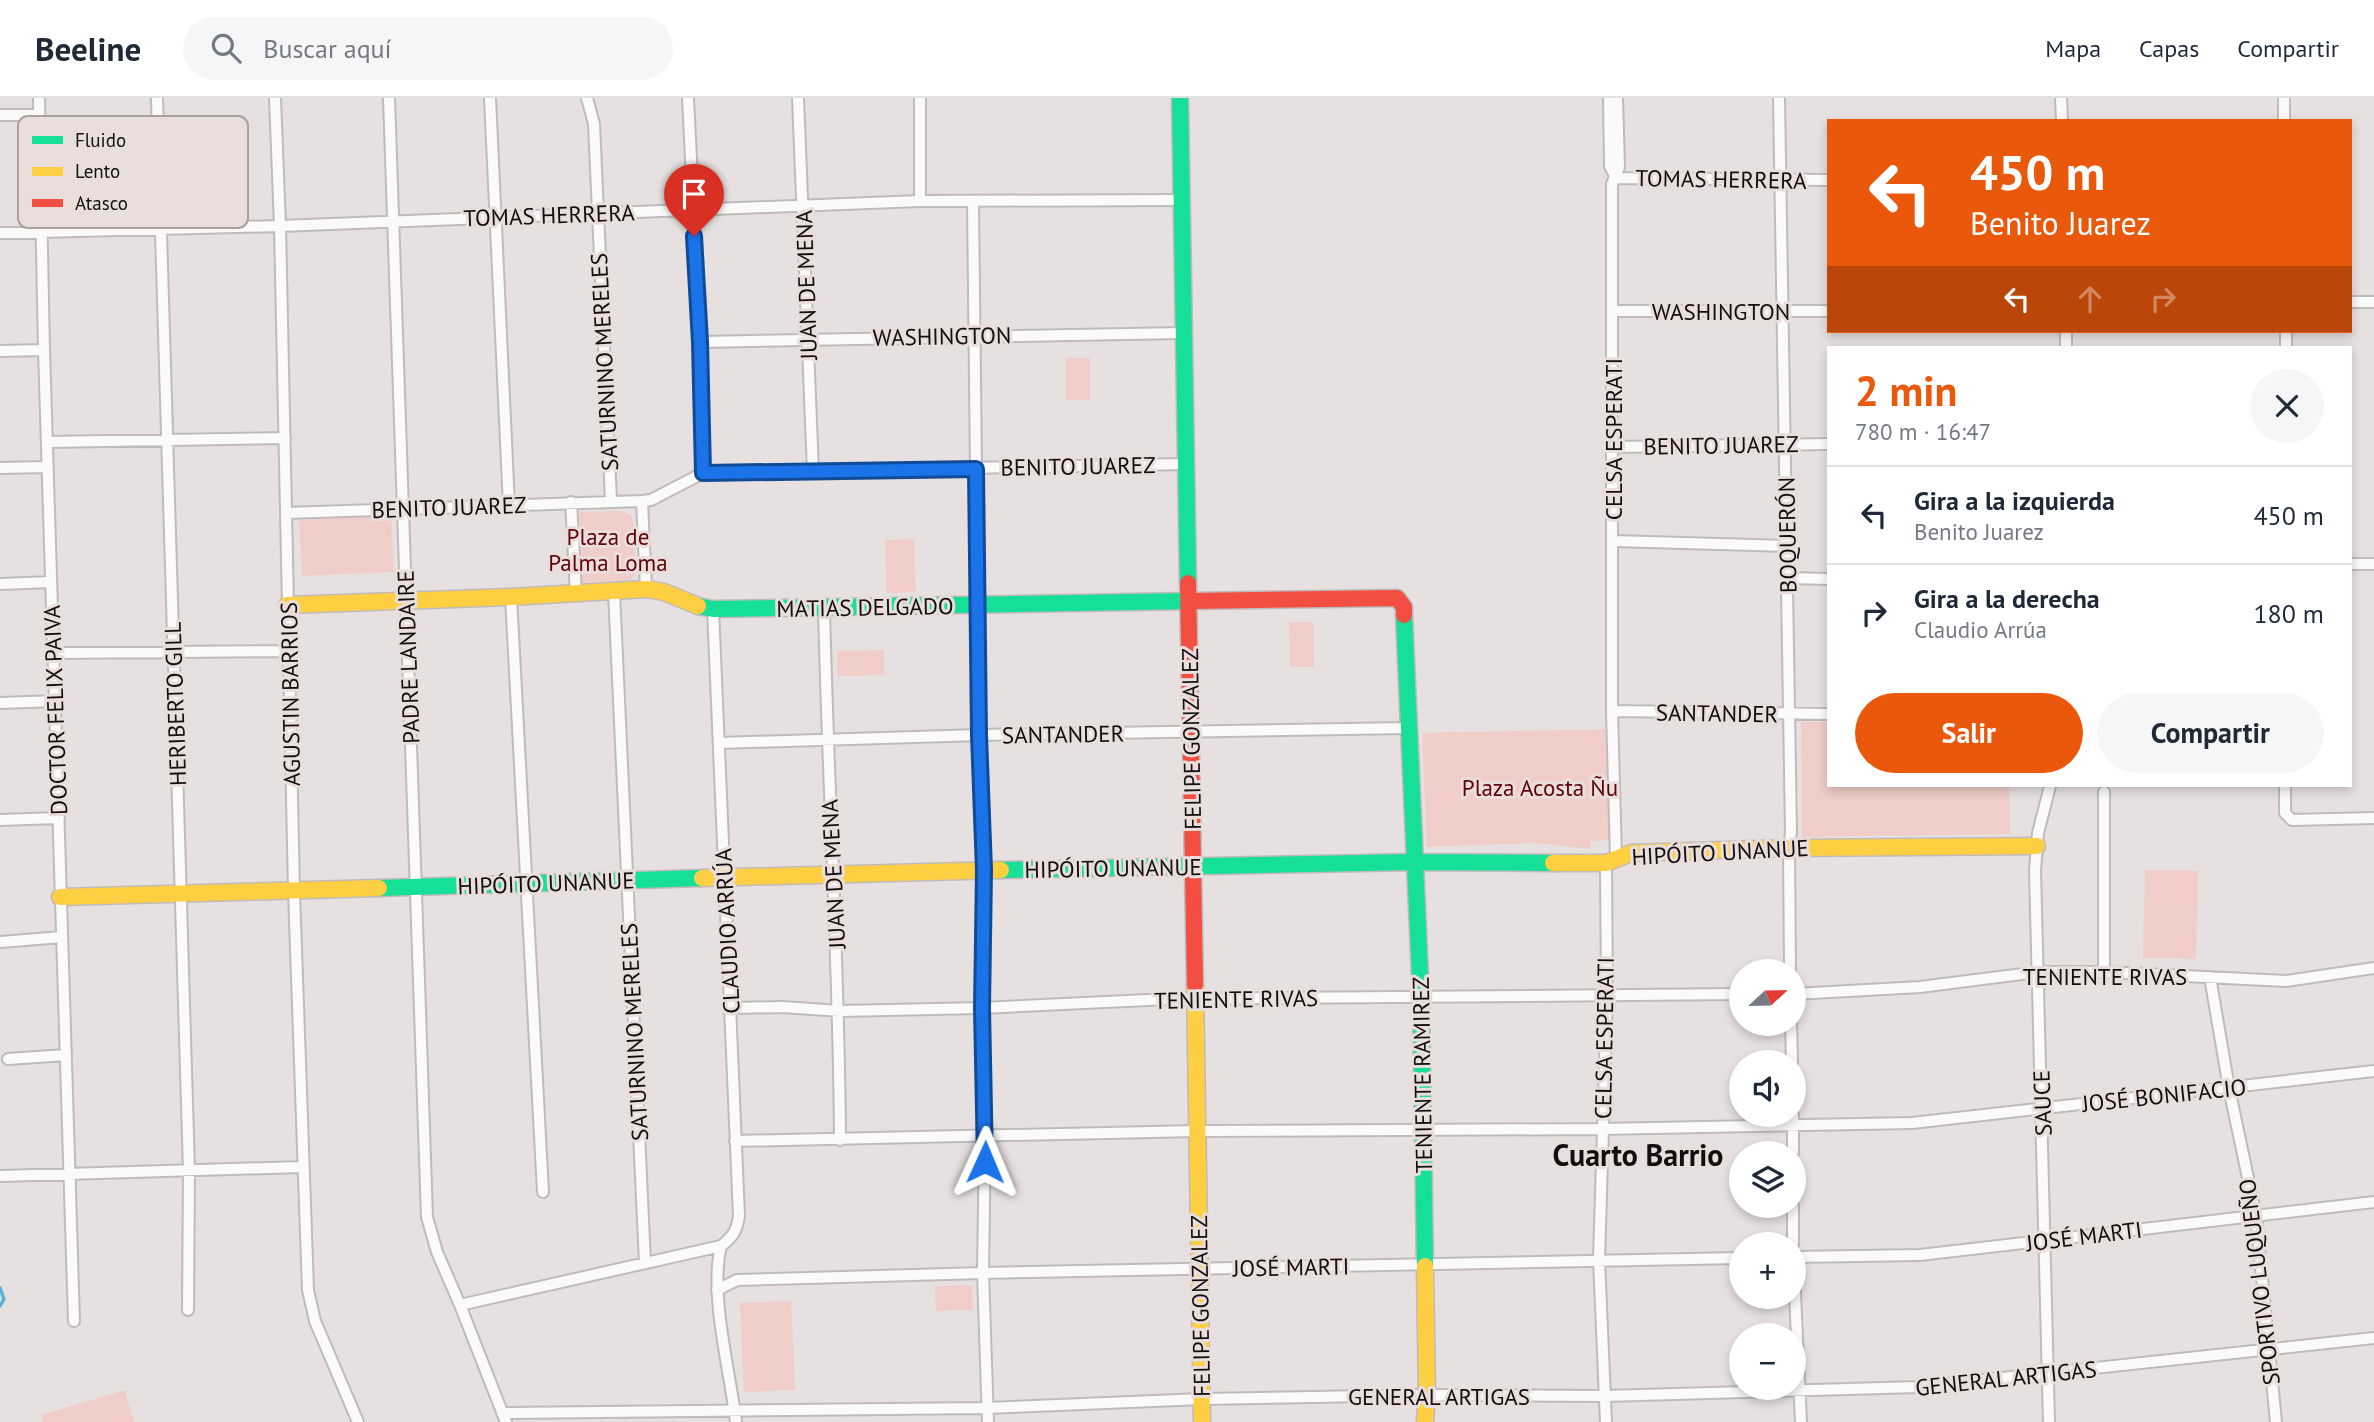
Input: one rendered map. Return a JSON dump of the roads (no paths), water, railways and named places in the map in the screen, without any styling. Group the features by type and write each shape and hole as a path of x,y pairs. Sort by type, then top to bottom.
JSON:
{"street":[{"name":"DOCTOR FELIX PAIVA","path":"38,98 39,115"},
{"name":"HERIBERTO GILL","path":"157,98 157,116"},
{"name":"AGUSTIN BARRIOS","path":"275,98 294,892 308,1290 315,1321 358,1422"},
{"name":"PADRE LANDAIRE","path":"389,98 391,222 407,600 414,887 427,1217 437,1252 504,1418"},
{"path":"490,98 509,506"},
{"path":"688,98 700,342 703,473"},
{"name":"JUAN DE MENA","path":"798,98 813,472"},
{"path":"920,98 920,201"},
{"name":"FELIPE GONZALEZ","path":"1180,98 1202,1422"},
{"name":"CELSA ESPERATI","path":"1609,98 1610,166 1614,176"},
{"name":"CELSA ESPERATI","path":"1606,1422 1599,1260 1611,861 1612,184 1619,167 1618,98"},
{"name":"BOQUERÓN","path":"1779,98 1788,579 1790,959"},
{"path":"2061,98 2062,119"},
{"path":"2284,98 2284,119"},
{"name":"SATURNINO MERELES","path":"585,100 594,124 611,501 642,501"},
{"path":"0,115 39,115"},
{"name":"TOMAS HERRERA","path":"1614,176 1827,180"},
{"name":"TOMAS HERRERA","path":"248,227 920,201 1181,200"},
{"path":"972,202 979,735 984,870 982,1008 988,1422"},
{"name":"DOCTOR FELIX PAIVA","path":"43,228 44,350 74,1321"},
{"name":"HERIBERTO GILL","path":"160,228 169,441 172,650 189,1171 188,1310"},
{"name":"TOMAS HERRERA","path":"0,233 160,228"},
{"path":"2352,302 2374,302"},
{"name":"WASHINGTON","path":"1612,311 1827,311"},
{"name":"WASHINGTON","path":"700,342 1183,332"},
{"path":"0,351 44,350"},
{"path":"47,442 285,439"},
{"name":"BENITO JUAREZ","path":"1613,446 1827,444"},
{"name":"BENITO JUAREZ","path":"642,501 651,500 703,473 1185,464"},
{"path":"0,468 48,467"},
{"name":"BENITO JUAREZ","path":"286,513 611,501"},
{"path":"642,501 646,589"},
{"path":"570,502 576,593"},
{"path":"1613,541 1787,546"},
{"path":"2352,564 2374,564"},
{"path":"1788,579 1827,579"},
{"path":"0,584 51,582"},
{"name":"MATIAS DELGADO","path":"287,605 646,589 659,589 701,608 713,609 1397,598 1404,607 1408,728"},
{"name":"SATURNINO MERELES","path":"614,592 645,1263"},
{"path":"511,597 543,1192"},
{"name":"JUAN DE MENA","path":"824,608 827,740 840,1011 840,1140"},
{"name":"CLAUDIO ARRÚA","path":"713,609 739,1216 734,1234 722,1246"},
{"path":"54,653 289,650"},
{"path":"0,703 55,701"},
{"name":"SANTANDER","path":"1611,708 1827,714"},
{"name":"SANTANDER","path":"719,743 979,735 1408,728"},
{"name":"TENIENTE RAMIREZ","path":"1408,728 1411,741 1421,998 1427,1395 1424,1422"},
{"name":"SAUCE","path":"2049,1422 2035,870 2037,846 2050,787"},
{"path":"2285,787 2288,818 2296,821 2374,818"},
{"path":"2104,792 2104,972"},
{"path":"0,820 59,818"},
{"name":"HIPÓITO UNANUE","path":"61,897 984,870 1611,861 1631,853 1789,848 2037,846"},
{"path":"0,942 62,937"},
{"name":"TENIENTE RIVAS","path":"1806,993 1920,987 2038,972 2104,972 2286,981 2374,968"},
{"name":"SPORTIVO LUQUEÑO","path":"2210,977 2256,1216 2276,1422"},
{"name":"TENIENTE RIVAS","path":"731,1008 783,1007 840,1011 982,1008 1195,998 1729,994"},
{"path":"8,1059 66,1055"},
{"name":"JOSÉ BONIFACIO","path":"1806,1120 1912,1123 2374,1071"},
{"name":"JOSÉ BONIFACIO","path":"735,1141 1196,1131 1602,1129 1729,1123"},
{"path":"0,1176 302,1167"},
{"name":"JOSÉ MARTI","path":"1806,1257 1920,1255 2374,1202"},
{"path":"460,1305 722,1246 718,1259 717,1290 735,1416"},
{"name":"JOSÉ MARTI","path":"717,1290 737,1280 1729,1258"},
{"name":"GENERAL ARTIGAS","path":"1806,1391 1919,1387 2374,1338"},
{"name":"GENERAL ARTIGAS","path":"504,1418 735,1416 1202,1399 1729,1393"},
{"path":"1800,1400 1801,1422"}],"waterway":[{"path":"0,1288 4,1299 0,1306"}],"district":[{"name":"Cuarto Barrio","path":"1638,1154"}],"park label":[{"name":"Plaza de Palma Loma","path":"608,549"},
{"name":"Plaza Acosta Ñu","path":"1540,787"}]}
